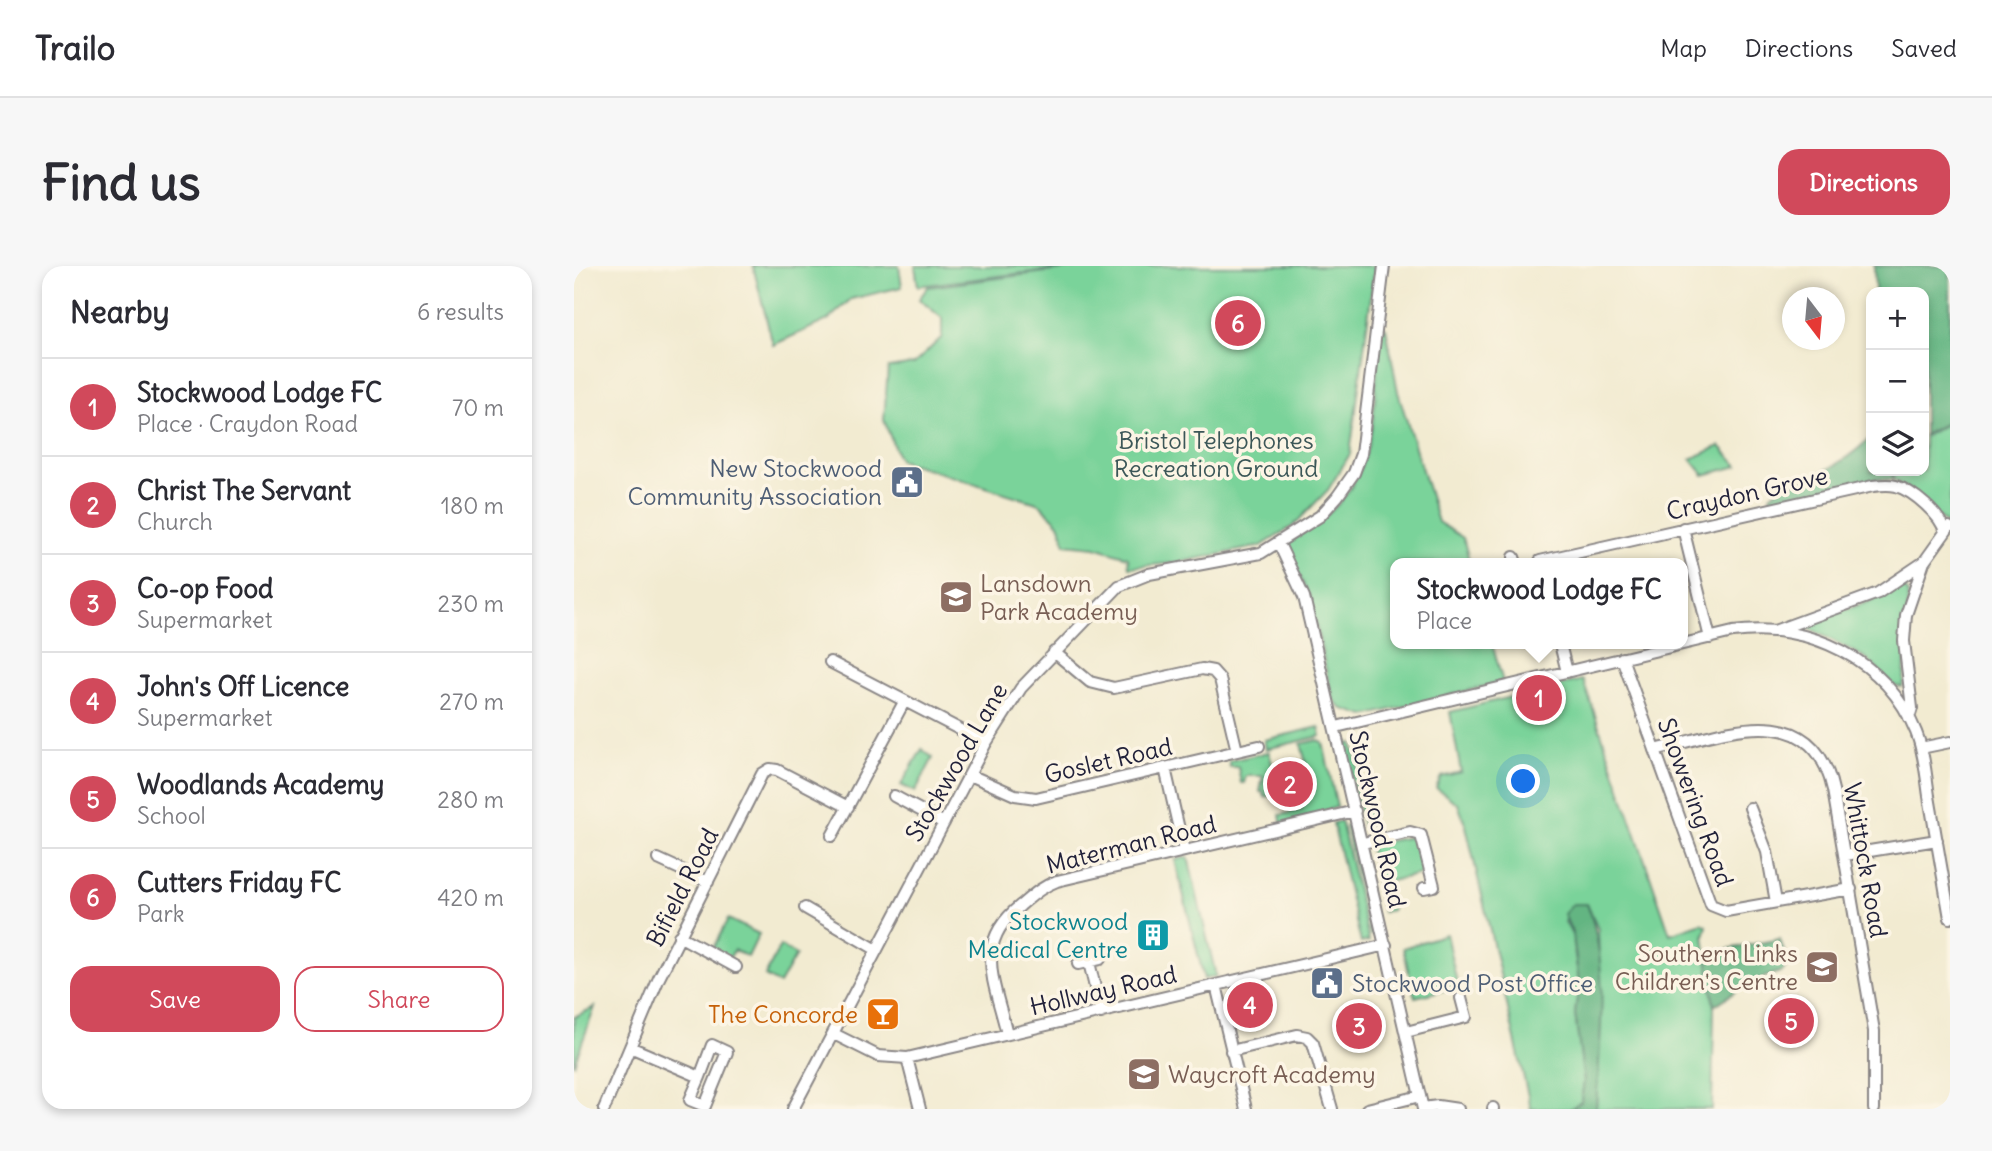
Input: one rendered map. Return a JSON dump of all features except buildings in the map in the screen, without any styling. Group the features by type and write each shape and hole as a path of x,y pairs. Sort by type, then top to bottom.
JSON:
{"street":[{"name":"Stockwood Lane","path":"793,1109 1003,711 1054,652 1105,597 1132,579 1239,558 1279,544 1328,506 1354,473 1361,454 1384,266"},
{"name":"Craydon Grove","path":"1557,558 1885,485 1908,492 1948,529"},
{"path":"1683,528 1710,638"},
{"path":"1909,718 1912,708 1904,641 1906,615 1924,562 1948,529"},
{"name":"Stockwood Road","path":"1279,544 1300,586 1336,727 1422,1104"},
{"path":"1777,630 1799,619 1857,603 1924,562"},
{"path":"1688,643 1749,630 1777,630 1821,641 1859,660 1889,688 1909,718 1921,748 1950,918"},
{"path":"1561,649 1567,672"},
{"path":"1336,727 1662,649"},
{"path":"1054,652 1090,682 1114,688 1202,669 1213,671 1220,678 1237,751"},
{"name":"Showering Road","path":"1622,658 1711,905 1726,911 1851,889"},
{"path":"830,662 986,743"},
{"path":"832,836 904,702"},
{"name":"Whittock Road","path":"1655,750 1763,726 1799,736 1813,747 1830,773 1874,1031 1874,1109"},
{"path":"1921,748 1950,742"},
{"name":"Goslet Road","path":"970,775 1015,795 1036,799 1259,746"},
{"path":"1164,768 1184,851"},
{"name":"Bifield Road","path":"604,1109 679,936 762,774 770,769 848,807"},
{"path":"894,796 944,823"},
{"path":"1750,808 1767,852 1776,902"},
{"name":"Materman Road","path":"1007,1034 990,955 993,937 1007,916 1042,888 1057,881 1355,811"},
{"path":"1363,844 1410,832 1421,835 1434,886 1424,888"},
{"path":"1845,855 1937,840"},
{"path":"658,859 708,881"},
{"path":"805,908 877,950"},
{"path":"679,936 736,967"},
{"name":"Hollway Road","path":"834,1034 878,1056 907,1058 1386,945"},
{"path":"1089,962 1101,1013"},
{"path":"1216,985 1246,1109"},
{"path":"1406,1032 1466,1017 1461,998"},
{"path":"1231,1051 1297,1035 1307,1037 1313,1043 1332,1109"},
{"path":"712,1045 727,1052 705,1106 690,1100 700,1077 712,1045"},
{"path":"630,1047 700,1077"},
{"path":"907,1058 920,1109"},
{"path":"1367,1109 1422,1104 1458,1109"}],"green space":[{"path":"753,266 899,266 902,287 851,299 828,320 773,345"},
{"path":"915,266 1080,266 918,286"},
{"name":"Bristol Telephones Recreation Ground","path":"1093,266 1375,266 1350,454 1328,490 1293,526 1261,546 1175,563 1129,567 1128,557 1095,547 1065,544 1060,525 1040,504 899,460 884,420 888,368 914,364 942,337 942,318 919,299 928,287"},
{"path":"1874,266 1950,266 1950,421 1929,432 1929,287 1875,287"},
{"path":"1386,328 1398,392 1438,522 1463,538 1469,558 1390,558 1390,649 1493,649 1503,682 1365,716 1340,708 1332,697 1310,597 1288,552 1289,543 1328,514 1345,496 1358,475 1372,429 1379,331"},
{"path":"1950,422 1950,528 1911,491 1894,480 1894,476 1929,476 1929,434"},
{"path":"1866,441 1866,476 1892,476 1893,480 1876,479 1771,502 1770,495 1778,489 1832,467"},
{"path":"1720,446 1738,466 1704,475 1691,459"},
{"path":"1903,584 1908,593 1902,687 1894,686 1866,658 1807,627 1807,622 1868,602"},
{"path":"1583,680 1670,934 1702,923 1707,926 1704,936 1714,1008 1712,1109 1596,1109 1601,1013 1598,929 1587,904 1573,904 1565,922 1572,935 1579,983 1575,1014 1584,1081 1581,1102 1570,1109 1531,1109 1466,826 1458,804 1436,788 1441,777 1461,772 1450,712 1523,694 1528,710 1551,704 1548,688"},
{"path":"1319,727 1321,736 1266,749 1264,740"},
{"path":"1318,740 1323,743 1337,807 1282,825 1280,815 1302,810 1296,786 1310,779 1301,744"},
{"path":"1352,743 1371,824 1363,826 1345,745"},
{"path":"922,749 933,758 915,792 901,785"},
{"path":"1269,752 1278,786 1283,788 1280,789 1281,793 1265,797 1263,792 1260,792 1263,776 1246,776 1244,783 1241,783 1238,767 1230,767 1229,761"},
{"path":"1341,821 1369,941 1361,943 1333,823"},
{"path":"1353,825 1379,934 1371,935 1346,826"},
{"path":"1416,836 1429,872 1386,882 1392,910 1383,912 1370,848 1373,844"},
{"path":"1188,857 1216,976 1204,979 1175,860"},
{"path":"1573,904 1587,904 1599,952 1602,1005 1596,1109 1570,1109 1581,1102 1584,1081 1575,1014 1579,983 1573,935 1564,914"},
{"path":"728,919 759,934 748,957 734,950 729,959 712,950"},
{"path":"1446,934 1458,987 1415,997 1403,948"},
{"path":"1780,939 1788,963 1783,971 1750,982 1714,1006 1707,953"},
{"path":"780,946 796,955 779,984 765,976"},
{"path":"595,1007 574,1065 574,1017"}],"place":[{"name":"Cutters Friday FC","path":"1238,323"},
{"name":"New Stockwood Community Association","path":"907,482"},
{"name":"Lansdown Park Academy","path":"956,597"},
{"name":"Stockwood Lodge FC","path":"1539,698"},
{"name":"Christ The Servant","path":"1290,784"},
{"name":"Stockwood Medical Centre","path":"1153,935"},
{"name":"Southern Links Children's Centre","path":"1822,967"},
{"name":"Stockwood Post Office","path":"1327,983"},
{"name":"John's Off Licence","path":"1250,1005"},
{"name":"The Concorde","path":"883,1014"},
{"name":"Woodlands Academy","path":"1791,1021"},
{"name":"Co-op Food","path":"1359,1026"},
{"name":"Waycroft Academy","path":"1144,1074"}]}
